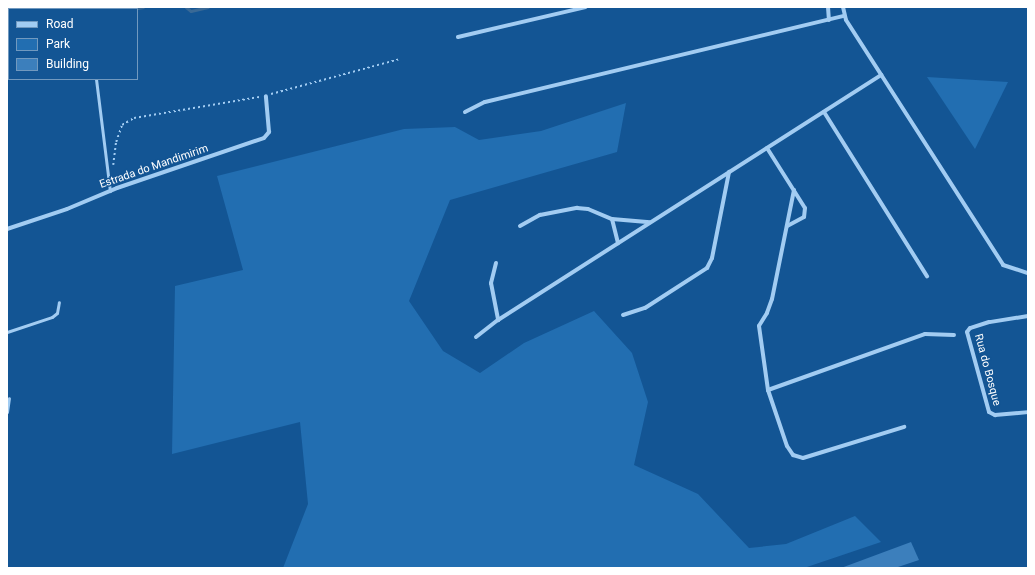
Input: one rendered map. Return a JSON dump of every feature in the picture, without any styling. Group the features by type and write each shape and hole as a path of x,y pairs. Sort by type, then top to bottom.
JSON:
{"street":[{"path":"458,37 586,7"},
{"path":"828,7 829,20"},
{"path":"843,7 844,16 1003,265 1028,273"},
{"path":"465,112 485,102 844,16"},
{"path":"476,337 498,320 881,75"},
{"name":"Estrada do Mandimirim","path":"7,229 66,209 110,191 264,138 270,132 266,96"},
{"path":"824,112 927,276"},
{"path":"767,148 803,204 805,214 801,219 786,226"},
{"path":"623,315 645,308 707,268 712,258 729,172"},
{"path":"794,190 772,299 767,313 759,326 768,390 787,446 793,455 803,458 904,427"},
{"path":"520,226 540,215 578,208 588,209 612,219 650,222"},
{"path":"612,219 618,243"},
{"path":"496,263 491,283 498,320"},
{"name":"Rua do Bosque","path":"1028,316 989,322 970,328 967,332 989,412 995,416 1028,412"},
{"path":"768,390 925,334 954,334"}],"lane":[{"path":"96,80 110,191"},
{"path":"7,332 52,317 57,313 59,302"},
{"path":"7,412 9,398"}],"path":[{"path":"112,170 116,142 122,125 134,118 266,96 400,59"}],"green space":[{"path":"927,77 1008,82 975,149"},
{"path":"626,103 617,152 450,200 409,301 443,351 480,373 524,343 594,311 632,353 648,402 634,465 698,494 749,548 786,544 855,516 881,542 804,568 283,568 308,504 300,422 172,454 175,286 243,270 217,176 404,129 455,127 479,140 541,131"}],"building":[{"path":"911,542 919,560 895,568 841,568"}],"waterway":[{"path":"138,8 143,7"},
{"path":"186,7 191,11 208,7"}]}
